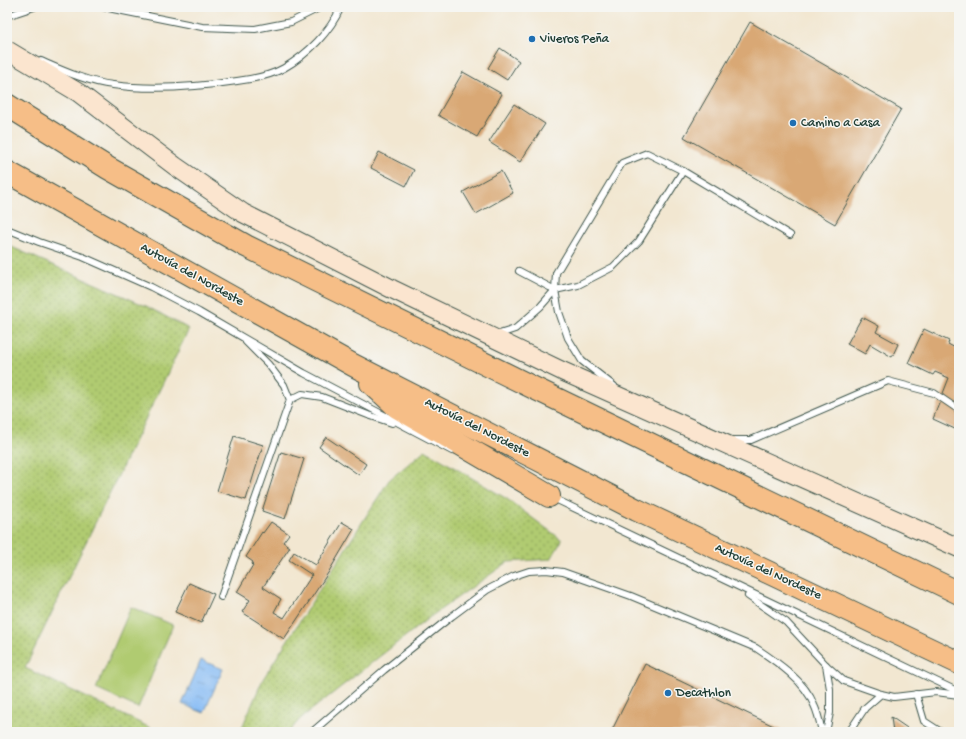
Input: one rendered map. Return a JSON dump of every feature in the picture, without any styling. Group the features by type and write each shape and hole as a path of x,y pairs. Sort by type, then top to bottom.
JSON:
{"highway":[{"path":"7,105 108,168 246,246 536,389 959,593"},
{"name":"Autovía del Nordeste","path":"7,172 353,365 637,510 959,663"},
{"path":"353,365 397,407 549,496"}],"main road":[{"path":"7,50 78,94 175,166 243,213 392,289 490,336 643,407 959,548"}],"lane":[{"path":"7,16 34,7"},
{"path":"103,7 202,27 255,28 291,22 320,7"},
{"path":"7,45 35,59 75,75 112,85 145,88 211,85 258,78 283,69 301,56 320,38 336,20 341,7"},
{"path":"643,407 582,361 568,338 559,312 555,290 556,274 622,163 647,153 683,171 790,235"},
{"path":"490,336 515,330 540,307 555,290 578,285 613,267 639,241 683,171"},
{"path":"7,229 83,257 151,287 304,373 455,453"},
{"path":"519,271 555,290"},
{"path":"221,597 290,400 284,385 268,364 240,336"},
{"path":"713,438 736,441 751,440 888,381 934,393 959,410"},
{"path":"290,400 302,394 322,397 406,428"},
{"path":"491,470 549,496 959,692"},
{"path":"312,732 384,670 487,590 514,576 529,571 546,570 563,572 632,596 756,648 775,660 792,674 804,688 814,703 822,732"},
{"path":"732,584 786,622 826,665 844,681 894,697 936,692 959,695"},
{"path":"826,665 830,689 830,713 826,732"},
{"path":"850,732 865,708 881,694"},
{"path":"916,694 924,722 942,732"}],"green space":[{"path":"7,245 146,306 189,329 25,668 159,732 7,732"},
{"path":"425,450 507,499 562,540 551,559 508,562 430,617 300,719 289,732 240,732 263,679 389,480"},
{"path":"131,607 173,625 138,708 96,689"}],"water":[{"path":"201,660 223,669 204,713 182,704"}],"building":[{"name":"Camino a Casa","path":"750,22 901,109 835,224 684,137"},
{"path":"500,48 519,61 507,80 488,68"},
{"path":"463,72 502,94 477,137 438,115"},
{"path":"514,104 545,124 520,162 489,142"},
{"path":"379,152 414,170 406,186 371,168"},
{"path":"501,171 513,193 476,214 463,192"},
{"path":"862,317 879,326 876,332 898,344 892,357 870,344 865,354 847,344"},
{"path":"924,329 949,341 948,344 959,350 959,427 957,430 933,419 949,378 935,372 933,375 908,363"},
{"path":"234,436 263,445 246,500 217,491"},
{"path":"326,437 366,464 359,475 319,447"},
{"path":"281,452 304,459 285,519 262,511"},
{"path":"271,522 289,534 283,542 290,547 263,587 281,599 274,612 284,618 312,575 289,560 294,552 316,565 342,522 354,529 328,573 284,639 242,612 250,600 237,592 253,565 253,562 246,557 262,532 263,533"},
{"path":"189,583 214,594 201,623 175,612"},
{"name":"Decathlon","path":"645,664 786,732 611,732"},
{"path":"891,717 913,732 893,732"},
{"path":"946,730 957,731 957,732 947,732"}],"place":[{"name":"Viveros Peña","path":"532,39"},
{"name":"Camino a Casa","path":"793,123"},
{"name":"Decathlon","path":"668,693"}]}
